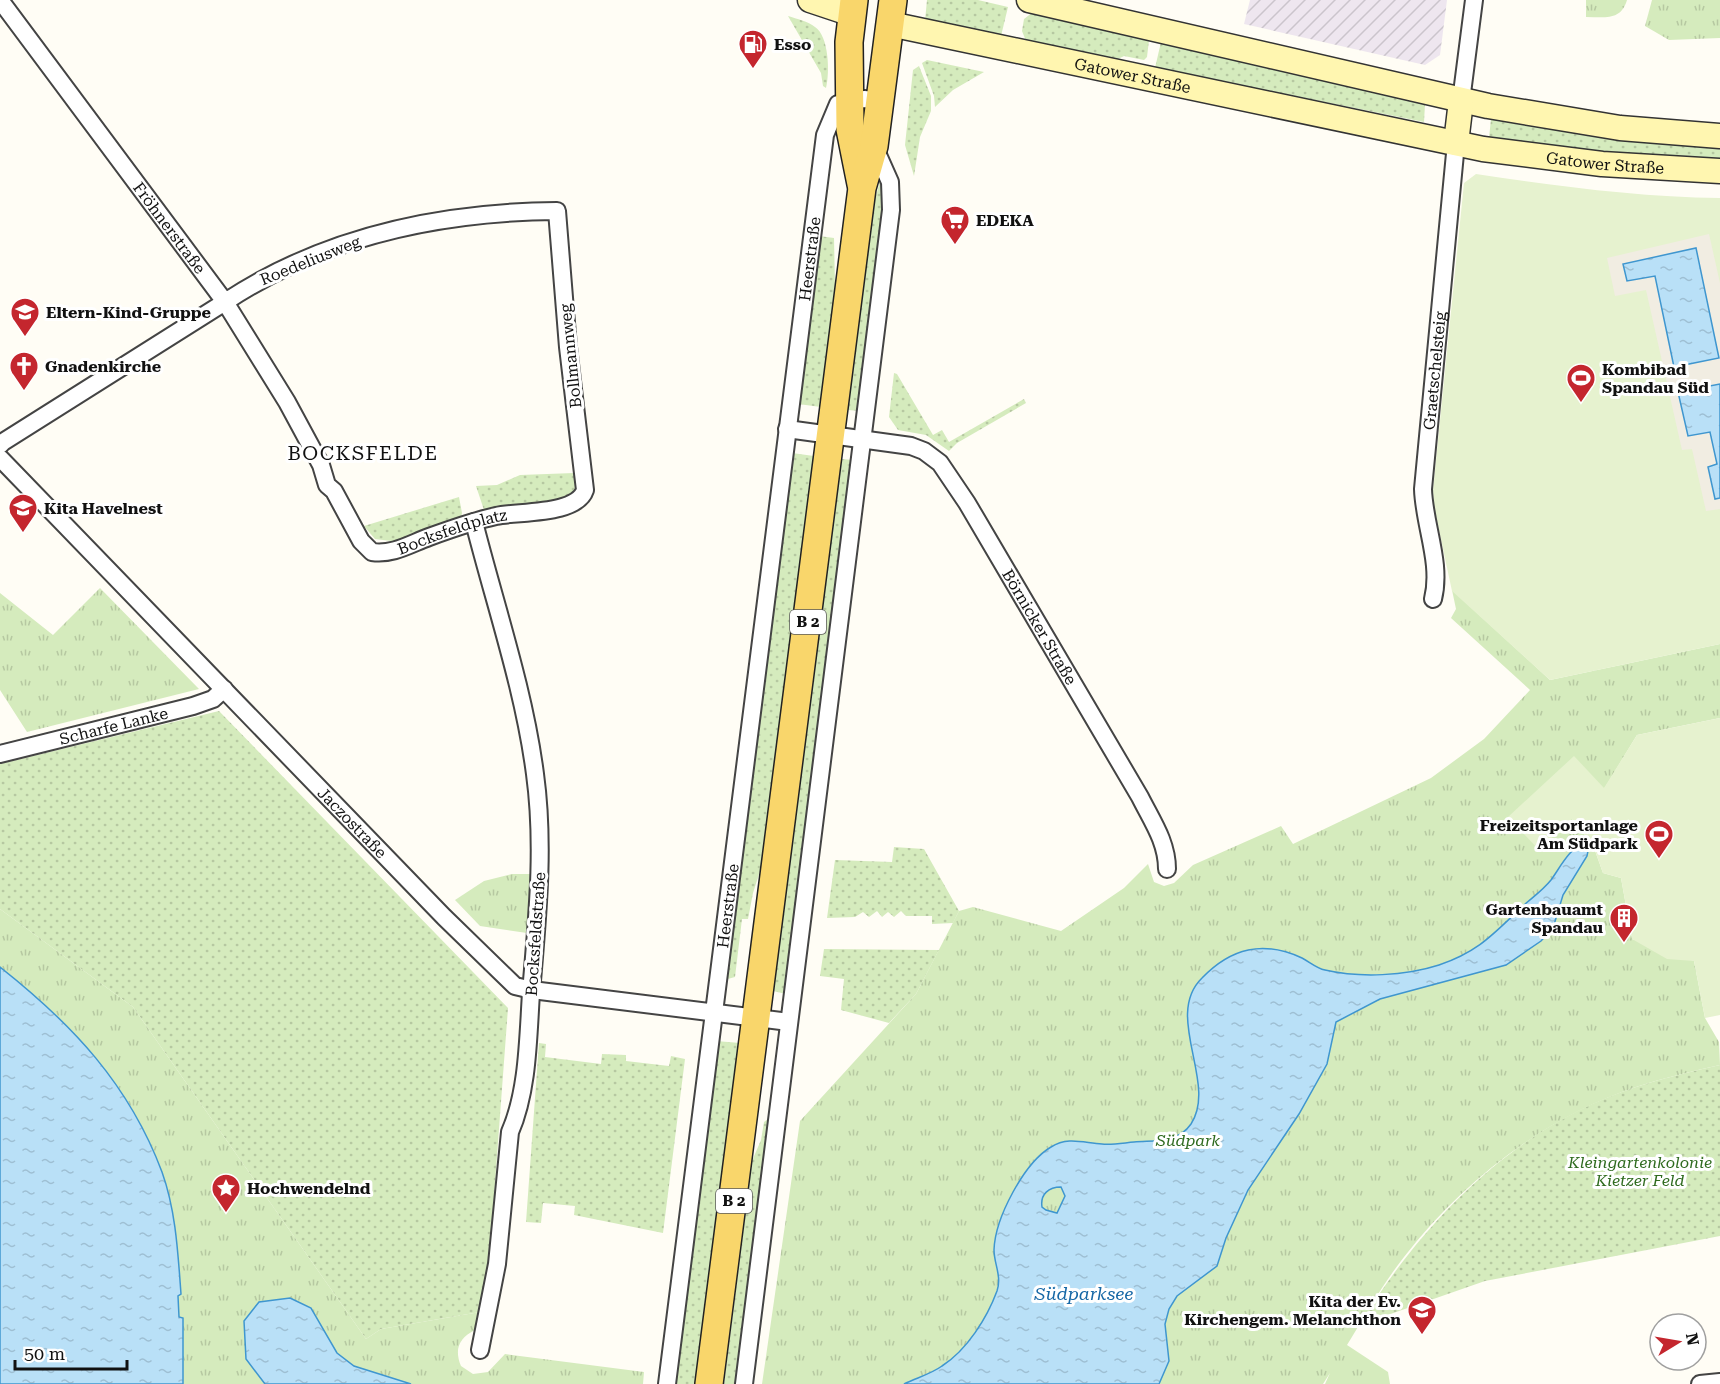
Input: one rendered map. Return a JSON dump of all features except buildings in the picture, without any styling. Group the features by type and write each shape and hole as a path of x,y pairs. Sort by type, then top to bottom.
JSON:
{"main road":[{"name":"Gatower Straße","path":"810,0 892,12 1456,143 1602,164 1720,171"},
{"path":"1029,0 1461,101 1620,128 1720,136"},
{"name":"Heerstraße","path":"853,7 844,103 862,188"},
{"name":"Heerstraße","path":"710,1384 862,188 874,147 892,12"},
{"path":"1456,143 1461,101"}],"street":[{"name":"Fröhnerstraße","path":"0,0 225,302 287,402 321,465 327,485 334,491 344,509"},
{"path":"1461,101 1474,0"},
{"path":"844,103 864,99 881,101"},
{"name":"Heerstraße","path":"667,1384 825,135 844,103"},
{"name":"Graetschelsteig","path":"1433,598 1437,582 1425,518 1423,489 1456,143"},
{"path":"744,1384 892,199 885,169 874,147"},
{"name":"Roedeliusweg","path":"0,445 248,286 301,261 370,236 479,215 557,211"},
{"name":"Bollmannweg","path":"557,211 568,348 585,490 581,499"},
{"path":"787,429 862,439"},
{"name":"Börnicker Straße","path":"862,439 911,446 932,456 949,474 1140,797 1162,840 1167,855 1167,869"},
{"name":"Jaczostraße","path":"0,458 515,986 789,1022"},
{"name":"Bocksfeldplatz","path":"344,509 361,541 372,552 382,553 474,522 568,506 581,499"},
{"name":"Bocksfeldstraße","path":"474,522 527,728 535,774 540,881 532,990 521,1086 506,1162 498,1264 480,1350"},
{"name":"Scharfe Lanke","path":"0,754 193,706 213,699 224,689"},
{"path":"1700,1384 1720,1382"}],"shaded area":[{"path":"1250,0 1447,0 1440,55 1425,65 1244,24"},
{"path":"1709,234 1720,283 1720,384 1678,393 1710,431 1717,465 1708,467 1715,499 1720,498 1720,509 1706,511 1692,449 1682,450 1646,290 1615,296 1607,258","holes":["1655,275 1719,358 1674,367"]}],"green space":[{"path":"927,0 978,0 1008,7 1001,36 925,21"},
{"path":"1586,0 1627,0 1621,12 1616,15 1586,17"},
{"path":"1652,0 1720,0 1720,38 1669,40 1645,26"},
{"path":"1033,12 1149,40 1147,57 1144,60 1124,56 1114,61 1026,41 1022,31 1024,19"},
{"path":"788,16 812,25 820,32 826,46 828,64 826,88 823,86 821,73"},
{"path":"1161,42 1425,104 1424,122 1155,68"},
{"path":"927,60 984,72 953,90 935,107 934,96 922,63"},
{"path":"919,66 931,96 931,111 920,137 914,176 905,145 913,70"},
{"path":"1491,119 1606,137 1720,146 1720,162 1647,158 1489,138"},
{"name":"Kombibad Spandau Süd","path":"1476,174 1628,193 1720,198 1720,644 1550,680 1452,591 1434,507 1433,490 1464,183"},
{"path":"881,178 886,188 860,411 848,410 875,199"},
{"path":"819,236 834,238 835,286 821,407 798,404"},
{"path":"894,373 897,374 933,435 942,430 949,442 1024,399 1026,403 957,443 949,451 926,435 898,430 889,417"},
{"path":"792,453 814,456 761,868 748,919 742,919 735,977 724,980"},
{"path":"841,459 854,460 786,994 773,991"},
{"path":"574,473 575,491 566,500 485,513 476,486 497,485 520,475"},
{"path":"459,497 461,518 391,545 391,541 375,539 364,526"},
{"path":"100,588 199,689 27,732 0,690 0,593 53,635"},
{"name":"Südpark","path":"1452,590 1550,680 1720,644 1720,718 1637,735 1604,789 1572,819 1593,845 1603,873 1621,878 1632,939 1694,961 1705,1018 1719,1042 1720,1065 1636,1087 1570,1116 1538,1134 1508,1155 1452,1203 1427,1229 1396,1268 1347,1345 1388,1372 1390,1384 1325,1384 1330,1373 1323,1384 762,1384 800,1121 916,994 959,911 973,907 1061,931 1124,888 1148,864 1154,882 1164,886 1174,883 1193,865 1281,826 1293,844 1431,778 1484,739 1530,690 1451,618 1456,609"},
{"path":"219,711 508,1008 488,1277 480,1312 381,1329 366,1339 133,1007 0,909 0,764"},
{"name":"Freizeitsportanlage Am Südpark","path":"1720,718 1720,1015 1705,1018 1694,961 1667,959 1632,939 1621,878 1603,873 1593,845 1572,819 1539,850 1508,817 1574,756 1604,788 1637,735"},
{"path":"894,847 924,849 959,911 953,923 932,924 932,916 906,916 901,911 894,917 888,912 882,917 877,911 869,917 863,912 855,917 827,918 835,860 892,862"},
{"path":"512,874 530,874 527,933 480,926 455,900 484,881"},
{"path":"0,909 133,1007 366,1339 381,1329 480,1312 475,1330 462,1340 458,1349 461,1366 473,1374 488,1372 505,1354 644,1372 643,1384 183,1384 183,1318 179,1317 178,1295 181,1294 177,1248 170,1201 162,1172 133,1110 96,1058 52,1012 0,967"},
{"path":"824,949 939,950 916,994 889,1023 841,1010 844,979 820,976"},
{"path":"716,1041 740,1043 697,1384 672,1384"},
{"path":"539,1043 546,1044 545,1057 601,1064 602,1054 626,1055 626,1061 669,1066 671,1056 685,1059 663,1233 574,1215 575,1206 543,1203 541,1223 526,1222"},
{"name":"Kleingartenkolonie Kietzer Feld","path":"1720,1065 1720,1236 1485,1281 1359,1325 1413,1249 1443,1214 1476,1181 1512,1152 1551,1126 1592,1104 1636,1087"},
{"path":"768,1119 737,1384 724,1384 752,1161 761,1140 764,1122"}],"water":[{"path":"1696,248 1719,358 1674,367 1655,276 1627,281 1623,264"},
{"path":"1720,384 1720,498 1715,499 1708,467 1717,464 1710,432 1688,436 1678,392"},
{"name":"Südparksee","path":"1585,842 1589,846 1587,856 1563,895 1553,928 1541,941 1506,965 1380,999 1336,1022 1327,1064 1299,1114 1248,1190 1226,1238 1217,1266 1177,1296 1169,1309 1165,1324 1169,1361 1159,1384 904,1384 933,1371 951,1359 968,1342 982,1322 997,1291 998,1275 994,1250 1005,1208 1021,1178 1041,1155 1057,1144 1070,1141 1110,1144 1165,1140 1179,1135 1191,1124 1198,1108 1199,1089 1188,1030 1188,1011 1191,994 1202,978 1213,968 1236,954 1261,949 1288,952 1325,970 1339,973 1397,974 1439,965 1465,954 1495,933 1545,887 1570,853","holes":["1061,1187 1065,1196 1057,1213 1042,1207 1042,1198 1053,1188"]},
{"path":"0,967 51,1011 96,1058 115,1083 149,1140 167,1187 176,1233 181,1294 178,1296 179,1317 183,1318 183,1384 0,1384"},
{"path":"290,1298 311,1308 337,1353 354,1366 411,1384 265,1384 246,1359 244,1321 259,1302"}],"place":[{"name":"Esso","path":"753,70"},
{"name":"EDEKA","path":"955,246"},
{"name":"Eltern-Kind-Gruppe","path":"25,338"},
{"name":"Gnadenkirche","path":"24,392"},
{"name":"Kombibad Spandau Süd","path":"1581,404"},
{"name":"Kita Havelnest","path":"23,534"},
{"name":"Freizeitsportanlage Am Südpark","path":"1659,860"},
{"name":"Gartenbauamt Spandau","path":"1624,944"},
{"name":"Hochwendelnd","path":"226,1214"},
{"name":"Kita der Ev. Kirchengem. Melanchthon","path":"1422,1336"}],"district":[{"name":"BOCKSFELDE","path":"363,453"}]}
